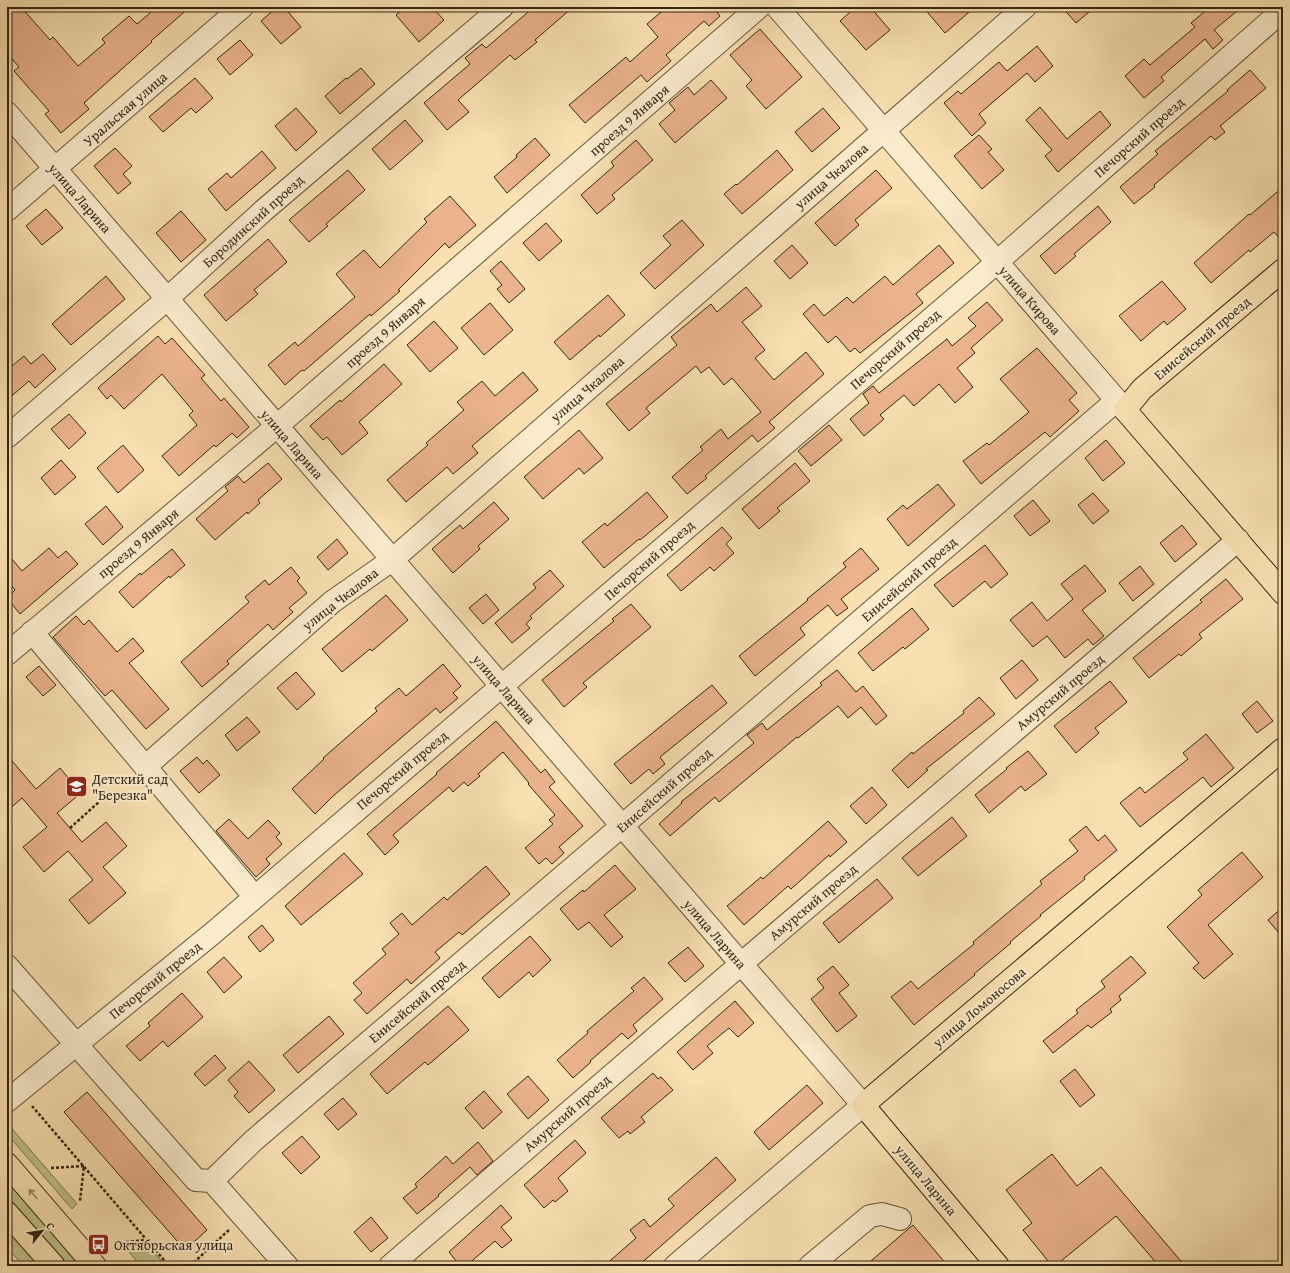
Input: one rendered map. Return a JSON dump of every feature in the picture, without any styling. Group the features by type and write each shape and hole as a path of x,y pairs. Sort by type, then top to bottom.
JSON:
{"main road":[{"name":"Енисейский проезд","path":"1121,406 1283,270"},
{"name":"улица Кирова","path":"1121,406 1283,593"},
{"name":"улица Ломоносова","path":"863,1105 1283,749"},
{"name":"улица Ларина","path":"863,1105 998,1266"},
{"path":"7,1164 95,1266"},
{"path":"7,1213 54,1266"}],"street":[{"name":"Уральская улица","path":"7,210 242,7"},
{"name":"Бородинский проезд","path":"7,437 167,299 263,211 502,7"},
{"name":"проезд 9 Января","path":"7,654 277,426 759,7"},
{"name":"улица Кирова","path":"777,7 1121,406"},
{"name":"улица Чкалова","path":"146,767 332,602 392,560 1025,7"},
{"name":"Печорский проезд","path":"7,1102 213,933 254,896 997,262 1283,10"},
{"name":"улица Ларина","path":"7,113 863,1105"},
{"name":"Енисейский проезд","path":"212,1181 253,1141 622,826 1121,406"},
{"name":"Амурский проезд","path":"390,1266 1238,540"},
{"path":"32,632 254,896"},
{"path":"7,966 196,1180 212,1181 287,1266"},
{"name":"улица Ломоносова","path":"675,1266 863,1105"},
{"path":"810,1266 870,1216 882,1214 900,1219"}],"path":[{"path":"70,828 100,801"},
{"path":"30,1104 169,1266"},
{"path":"51,1168 84,1166"},
{"path":"80,1202 84,1166"},
{"path":"190,1266 243,1217"},
{"path":"116,1243 147,1240"},
{"path":"7,1255 17,1266"}],"green space":[{"path":"7,1123 77,1204 72,1209 7,1134"},
{"path":"7,1177 84,1266 67,1266 7,1196"},
{"path":"7,1229 43,1266 23,1266 7,1247"},
{"path":"147,1244 166,1266 141,1266 123,1245"}],"building":[{"path":"13,7 21,7 50,40 53,37 78,66 105,43 102,39 129,16 137,24 157,7 190,7 84,103 89,109 61,133 45,114 49,111 14,71 19,67 7,53 7,12"},
{"path":"277,7 284,7 301,27 281,44 261,21"},
{"path":"406,7 432,7 444,20 419,42 396,15"},
{"path":"534,7 573,7 535,40 537,42 515,60 510,55 458,100 469,112 447,130 424,103 470,64 465,58 482,44 486,48"},
{"path":"667,7 721,7 716,11 720,16 709,26 704,21 666,55 671,61 647,82 641,75 585,123 569,105 626,57 630,62 658,37 647,24"},
{"path":"856,7 870,7 890,30 866,50 840,21"},
{"path":"923,7 975,7 945,33"},
{"path":"1062,7 1095,7 1076,23"},
{"path":"1210,7 1242,7 1214,30 1223,40 1213,49 1205,39 1161,77 1164,81 1144,98 1125,76 1144,59 1150,65 1195,27 1191,23"},
{"path":"760,29 802,77 766,109 746,86 752,80 730,55"},
{"path":"240,40 253,55 230,75 217,59"},
{"path":"1037,46 1053,66 1035,82 1027,73 979,114 986,123 972,136 944,103 958,91 961,94 999,62 1007,71"},
{"path":"361,68 375,84 340,114 325,96 346,78 347,79"},
{"path":"1250,70 1266,88 1220,126 1225,132 1215,140 1211,136 1134,204 1120,187 1158,154 1155,151 1228,91 1227,90"},
{"path":"195,78 213,98 196,113 191,108 163,132 149,117"},
{"path":"711,80 727,98 675,143 659,124 675,110 669,103 688,87 694,95"},
{"path":"1040,107 1067,139 1100,111 1111,125 1058,172 1045,156 1052,150 1026,120"},
{"path":"296,108 317,132 296,151 275,126"},
{"path":"823,108 840,128 812,152 795,132"},
{"path":"405,120 423,141 390,170 372,149"},
{"path":"979,135 992,149 988,152 1004,170 982,189 954,156"},
{"path":"535,138 550,155 507,193 494,177 517,157 516,155"},
{"path":"636,140 653,160 612,195 615,199 597,214 581,195 614,166 611,162"},
{"path":"115,148 132,166 123,174 131,183 118,194 94,166"},
{"path":"777,150 793,170 742,214 724,194 736,184 737,185"},
{"path":"262,151 276,168 226,211 208,189 227,173 231,178"},
{"path":"348,170 365,190 326,224 328,226 309,242 289,220"},
{"path":"876,170 892,188 855,220 859,225 835,246 815,223"},
{"path":"1283,187 1283,242 1274,232 1250,252 1249,250 1211,283 1194,263 1249,214 1250,215"},
{"path":"450,196 476,225 449,248 445,243 398,290 400,291 285,385 268,365 295,342 298,346 355,297 336,274 364,250 380,268 427,222 424,219"},
{"path":"1098,206 1111,222 1074,254 1076,256 1055,274 1040,256"},
{"path":"46,209 63,228 42,245 26,226"},
{"path":"181,211 206,240 181,262 156,233"},
{"path":"682,220 704,245 655,289 640,273 671,245 663,236"},
{"path":"546,223 562,241 539,261 523,243"},
{"path":"268,239 287,262 254,290 258,294 226,321 204,295"},
{"path":"792,245 808,263 790,279 774,261"},
{"path":"939,245 954,263 916,294 923,303 860,353 855,348 850,352 836,336 828,343 803,314 814,304 824,316 847,297 853,303 885,276 893,285"},
{"path":"501,261 525,289 509,303 497,289 502,285 490,271"},
{"path":"106,276 125,299 71,345 52,324"},
{"path":"1162,281 1186,309 1167,325 1164,321 1141,341 1119,316"},
{"path":"746,287 762,306 742,322 765,350 755,358 774,380 806,352 824,374 769,422 775,428 758,442 752,435 705,476 707,478 687,494 672,477 703,450 700,447 721,429 728,439 761,412 732,378 724,385 709,367 701,373 696,366 646,408 650,413 629,431 606,404 677,345 671,337 711,304 717,312"},
{"path":"608,295 625,315 570,360 554,342"},
{"path":"987,302 1003,320 971,348 975,353 957,368 973,387 955,403 939,384 914,406 904,395 880,415 884,419 864,436 850,419 869,403 863,394 873,386 879,393 947,339 952,346 976,326 968,318"},
{"path":"490,303 513,330 484,355 461,328"},
{"path":"434,321 458,348 430,372 407,345"},
{"path":"158,336 165,344 172,338 205,375 201,378 221,401 224,398 249,427 237,438 232,433 216,447 214,445 179,476 162,456 197,425 189,415 193,411 162,374 124,409 111,395 107,399 98,388"},
{"path":"1037,348 1077,393 1069,400 1079,411 1050,437 1045,432 981,484 963,461 987,443 989,445 1029,412 1000,379"},
{"path":"43,354 56,369 35,388 29,381 7,400 7,370 24,356 31,364"},
{"path":"384,364 402,384 359,422 368,433 342,455 327,437 323,440 310,426 340,400 341,402"},
{"path":"523,372 538,390 472,446 478,453 453,474 447,467 406,502 387,480 428,445 426,443 464,410 457,402 482,381 495,396"},
{"path":"69,414 86,433 69,449 51,429"},
{"path":"829,425 842,440 811,466 798,451"},
{"path":"579,430 603,458 584,474 579,468 543,499 524,477"},
{"path":"1106,440 1125,463 1103,481 1085,458"},
{"path":"123,445 144,470 118,493 97,468"},
{"path":"61,460 76,477 55,495 41,478"},
{"path":"268,463 282,479 258,500 260,503 248,514 247,512 215,540 196,519 228,491 225,487 238,476 244,483"},
{"path":"795,463 810,481 777,508 780,511 759,529 742,509"},
{"path":"938,484 955,505 908,546 887,519 903,505 907,509"},
{"path":"647,492 668,517 604,568 582,542 605,523 607,526"},
{"path":"1093,493 1109,511 1093,524 1078,505"},
{"path":"1033,500 1050,521 1030,536 1014,516"},
{"path":"494,502 509,519 478,546 480,549 453,573 432,549 460,525 463,529"},
{"path":"106,506 123,527 103,545 85,524"},
{"path":"1182,525 1197,544 1175,562 1160,543"},
{"path":"722,527 732,538 726,544 734,553 714,571 710,567 681,591 667,575"},
{"path":"337,539 348,553 328,570 317,557"},
{"path":"985,545 1008,574 991,588 985,581 953,607 934,585"},
{"path":"49,548 58,558 66,551 78,564 20,614 7,598 15,590 7,581 7,553 22,571"},
{"path":"861,548 879,569 841,599 848,608 837,616 828,605 800,628 805,635 755,676 739,656 846,567 843,563"},
{"path":"172,549 185,565 170,578 169,576 133,608 119,592 140,573 141,575"},
{"path":"1085,565 1106,591 1082,610 1104,636 1093,645 1088,639 1065,658 1047,636 1033,647 1010,620 1032,602 1047,621 1073,599 1061,584"},
{"path":"1140,566 1154,584 1133,601 1119,583"},
{"path":"291,567 300,578 297,581 307,593 289,608 293,612 273,630 268,624 227,661 229,664 202,687 181,662 249,602 245,597 265,580 269,585"},
{"path":"550,570 564,586 530,616 532,618 526,624 530,628 512,643 495,623 536,588 533,584"},
{"path":"1226,579 1243,599 1199,634 1202,638 1181,656 1179,654 1149,678 1133,658 1202,602 1200,600"},
{"path":"486,594 499,610 483,624 469,608"},
{"path":"386,595 408,620 372,651 370,649 342,672 322,649"},
{"path":"631,604 651,627 583,683 587,687 564,707 542,680 614,621 612,619"},
{"path":"912,608 929,629 905,649 903,647 873,671 858,653"},
{"path":"76,616 84,625 89,620 117,652 133,638 144,651 129,663 169,709 146,729 112,690 105,696 53,637"},
{"path":"1022,660 1038,680 1016,699 1000,678"},
{"path":"443,664 461,686 453,693 458,698 440,713 436,708 332,797 315,814 292,789 324,759 323,758 377,711 375,708 399,688 406,696"},
{"path":"39,666 56,685 43,696 26,677"},
{"path":"837,670 856,692 863,686 887,716 876,725 861,707 848,718 838,706 798,738 797,737 719,802 715,797 670,836 659,824 682,803 681,802 754,743 747,735 762,723 767,730 822,685 820,683"},
{"path":"296,672 315,694 297,710 277,688"},
{"path":"1110,681 1127,702 1095,728 1099,733 1076,753 1054,726"},
{"path":"712,685 727,703 660,757 665,764 653,774 649,769 631,784 614,764"},
{"path":"979,697 995,714 926,769 928,770 908,788 892,770 912,752 913,754 964,713 963,711"},
{"path":"1257,701 1273,721 1257,733 1242,714"},
{"path":"247,717 260,732 237,751 225,735"},
{"path":"496,721 541,773 545,769 555,782 549,787 583,826 559,847 564,853 552,864 546,858 539,864 525,848 553,824 549,820 555,815 503,752 478,774 480,776 468,786 464,782 453,792 449,787 393,835 399,842 385,855 367,834"},
{"path":"1206,734 1234,768 1211,787 1203,777 1140,827 1120,803 1140,787 1145,793 1188,759 1183,753"},
{"path":"1028,751 1047,774 1025,791 1021,786 989,813 975,795"},
{"path":"7,755 36,789 60,768 81,793 57,813 82,842 106,822 127,846 103,867 126,893 89,924 69,900 93,880 68,851 44,872 23,847 47,827 22,798 7,811"},
{"path":"197,757 203,764 207,760 220,775 199,793 180,771"},
{"path":"872,787 887,805 866,824 850,806"},
{"path":"952,817 967,836 918,876 902,858"},
{"path":"229,819 248,839 268,820 280,833 276,837 282,844 266,859 270,864 256,877 216,831"},
{"path":"828,821 847,842 830,857 829,855 791,889 788,886 744,925 727,906 761,877 763,879"},
{"path":"1086,826 1098,841 1105,835 1117,850 1084,877 1085,879 1040,915 1041,916 1010,942 1011,943 974,974 975,975 914,1025 891,997 911,981 918,989 974,944 973,942 1042,884 1040,881 1078,851 1069,840"},
{"path":"1242,852 1263,877 1208,925 1233,954 1204,979 1193,968 1199,963 1167,927 1202,895 1198,890"},
{"path":"344,853 363,874 301,925 285,906"},
{"path":"615,865 636,889 604,915 623,937 611,947 589,922 578,930 560,909 583,890 584,892"},
{"path":"486,866 510,894 462,935 459,932 435,952 440,958 411,984 407,979 367,1014 354,1000 362,993 353,983 386,954 382,949 399,934 390,923 402,913 412,925 444,897 447,900"},
{"path":"877,879 893,898 839,943 823,923"},
{"path":"1283,907 1283,938 1268,920"},
{"path":"262,925 274,940 260,952 248,937"},
{"path":"530,936 551,960 533,977 529,972 499,998 482,978"},
{"path":"688,947 704,966 685,982 668,963"},
{"path":"1131,956 1146,973 1119,996 1121,1000 1110,1009 1112,1012 1091,1028 1088,1025 1053,1053 1043,1041 1078,1013 1076,1010 1105,987 1101,981"},
{"path":"224,957 242,977 224,993 207,972"},
{"path":"833,966 849,985 839,993 857,1016 837,1032 811,999 824,988 817,979"},
{"path":"644,977 663,999 633,1025 637,1031 628,1039 622,1033 573,1078 557,1060 588,1033 587,1031 634,991 631,988"},
{"path":"182,993 203,1017 168,1047 163,1041 140,1061 126,1046 150,1026 148,1023"},
{"path":"735,1001 754,1023 738,1037 729,1028 707,1046 713,1053 693,1070 677,1052"},
{"path":"448,1006 469,1030 428,1065 425,1062 387,1094 370,1074"},
{"path":"329,1016 344,1034 298,1073 283,1055"},
{"path":"215,1055 226,1068 205,1086 194,1074"},
{"path":"249,1061 275,1090 249,1113 234,1096 238,1092 228,1080"},
{"path":"1075,1069 1095,1095 1080,1107 1060,1081"},
{"path":"653,1073 658,1079 661,1077 673,1090 641,1117 645,1122 630,1134 628,1131 619,1138 601,1118"},
{"path":"528,1076 549,1100 528,1119 507,1094"},
{"path":"807,1085 823,1103 769,1150 754,1132"},
{"path":"484,1091 502,1112 483,1129 465,1108"},
{"path":"87,1092 207,1230 185,1250 64,1112"},
{"path":"343,1098 357,1114 338,1130 324,1114"},
{"path":"302,1136 320,1157 301,1174 282,1153"},
{"path":"575,1140 586,1153 558,1178 568,1191 555,1202 553,1200 544,1208 524,1185"},
{"path":"478,1142 493,1161 477,1175 470,1167 417,1214 403,1198 417,1187 415,1184 446,1156 453,1164"},
{"path":"1052,1154 1077,1186 1101,1167 1185,1266 1159,1266 1116,1216 1055,1266 1052,1266 1023,1230 1032,1223 1006,1190"},
{"path":"716,1157 736,1180 638,1266 604,1266 636,1238 630,1230 644,1219 650,1227 674,1206 668,1199"},
{"path":"501,1205 512,1218 501,1227 512,1240 502,1248 495,1241 466,1266 460,1266 449,1252"},
{"path":"371,1217 388,1238 371,1252 354,1232"},
{"path":"913,1225 948,1266 865,1266"}],"place":[{"name":"Детский сад \"Березка\"","path":"76,787"},
{"name":"Октябрьская улица","path":"99,1245"}]}
